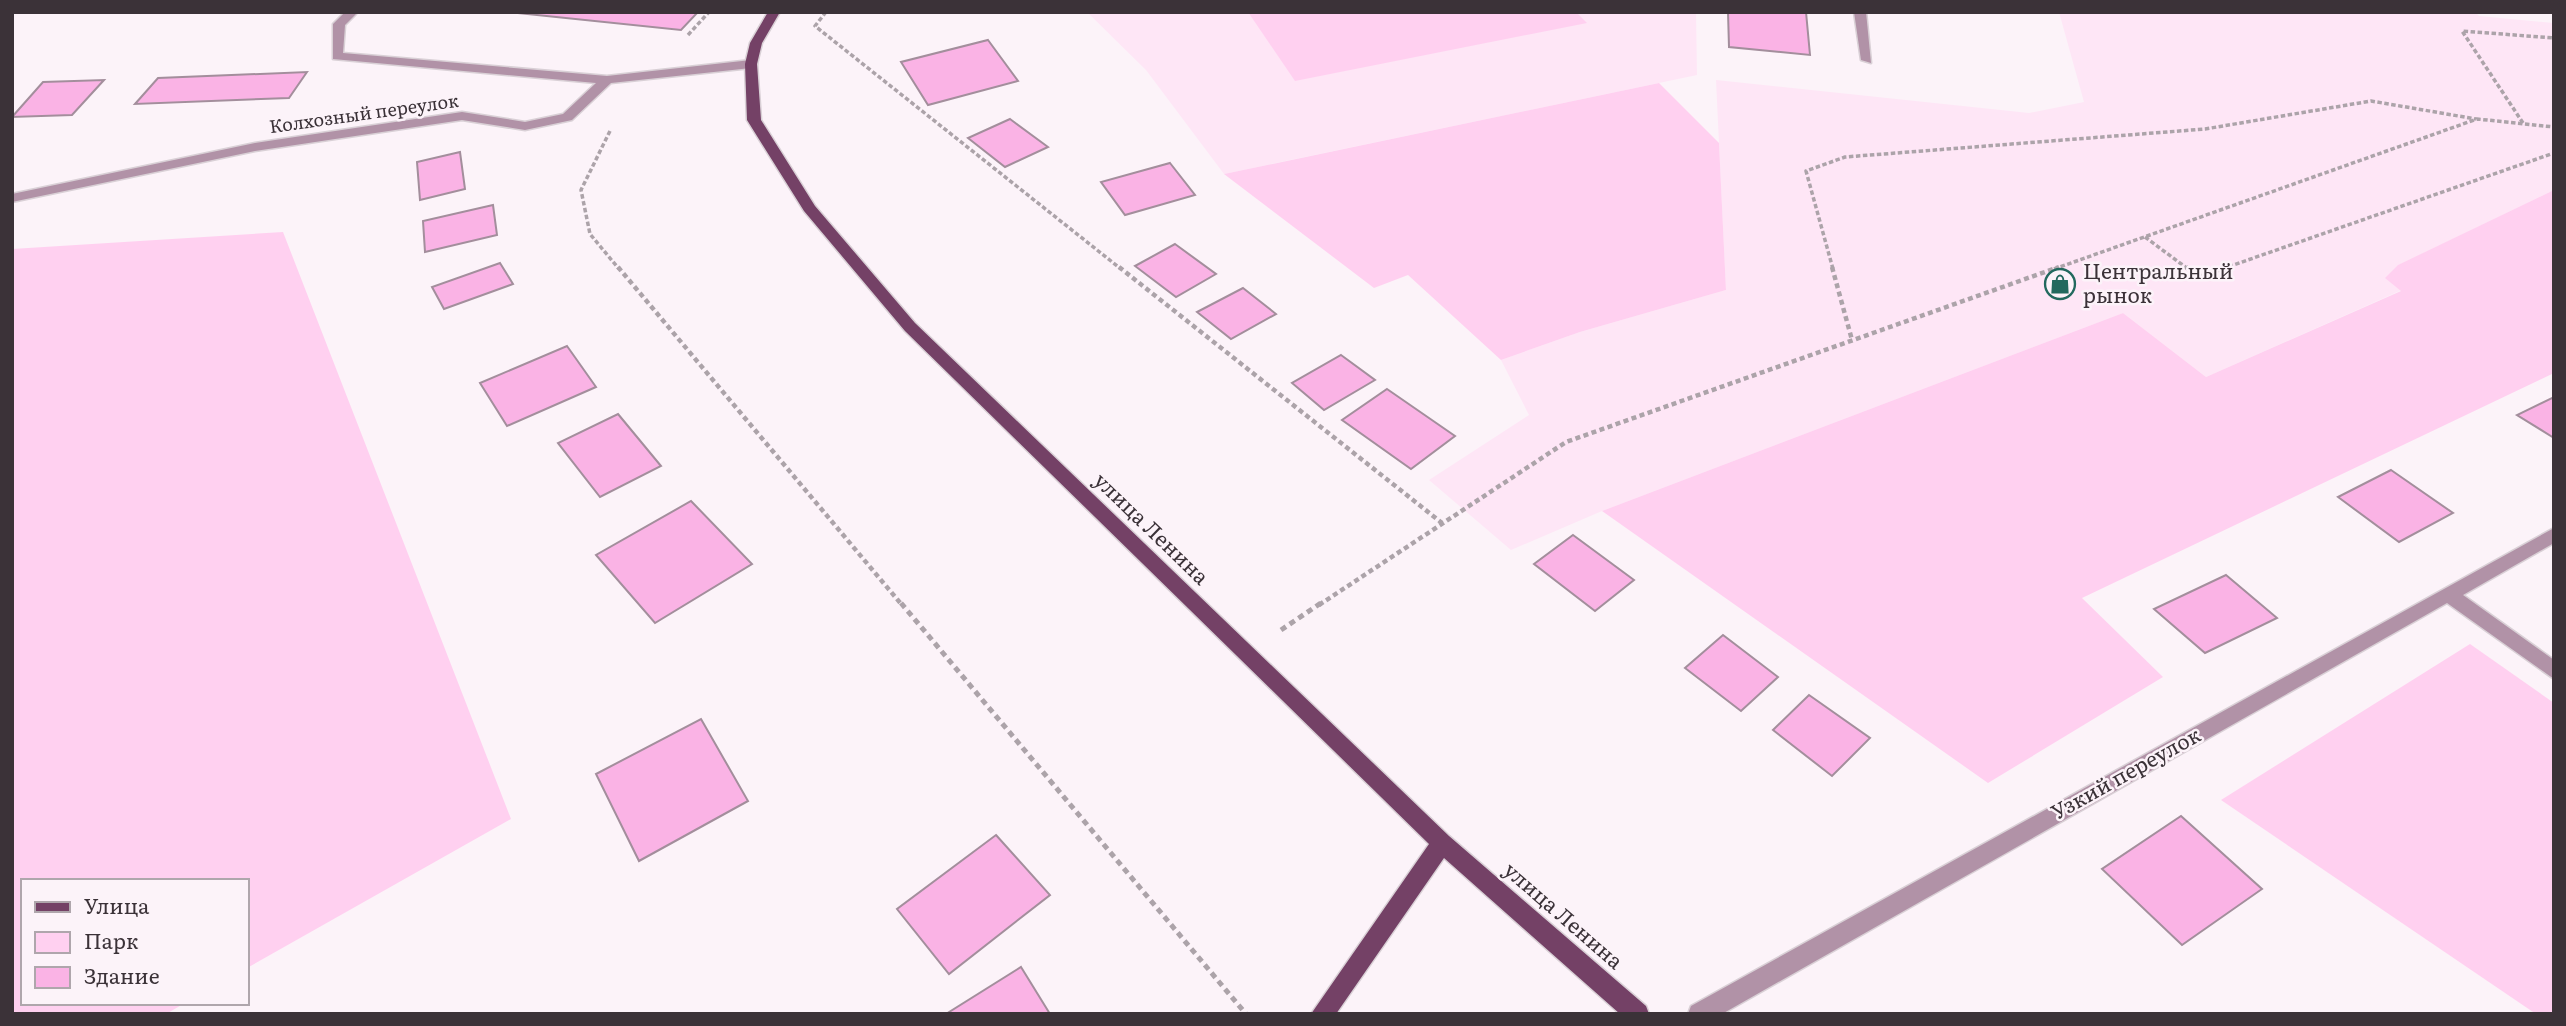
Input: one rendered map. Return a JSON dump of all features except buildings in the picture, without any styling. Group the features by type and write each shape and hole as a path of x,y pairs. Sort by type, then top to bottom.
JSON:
{"main road":[{"name":"улица Ленина","path":"774,12 757,43 751,64 754,120 809,208 910,327 1442,843 1637,1014"},
{"path":"1322,1014 1442,843"}],"street":[{"path":"1860,12 1867,60"},
{"path":"351,14 339,24 337,56 607,80 751,64"},
{"name":"Колхозный переулок","path":"12,198 255,147 462,116 526,126 567,117 607,80"},
{"name":"Узкий переулок","path":"1699,1014 2554,535"},
{"path":"2448,594 2554,671"}],"path":[{"path":"709,12 651,75 603,142 581,190 590,234 1246,1014"},
{"path":"826,12 815,26 1442,523"},
{"path":"2524,124 2462,31 2554,38"},
{"path":"1852,340 1806,171 1845,157 2205,129 2371,101 2477,119 2554,127"},
{"path":"1246,653 1566,442 2477,119"},
{"path":"2145,237 2199,277 2554,153"}],"shaded area":[{"path":"1087,12 1696,12 1697,75 1224,174 1146,70"},
{"name":"Центральный рынок","path":"2059,12 2475,12 2479,16 2554,23 2554,190 2399,265 2402,290 2206,377 2123,313 1602,511 1511,550 1429,480 1529,415 1501,360 1580,332 1726,290 1716,80 2029,113 2084,102"}],"green space":[{"path":"1248,12 1576,12 1587,23 1295,81"},
{"path":"1659,83 1719,143 1726,290 1580,332 1501,360 1408,275 1374,288 1224,174"},
{"path":"2554,190 2554,373 2082,598 2163,677 1988,783 1602,511 2123,313 2206,377 2401,291 2385,278 2398,265"},
{"path":"283,232 511,819 248,967 248,879 21,879 21,1005 182,1005 166,1014 12,1014 12,249"},
{"path":"2470,644 2554,703 2554,1014 2536,1014 2221,800"}],"place":[{"name":"Центральный рынок","path":"2060,284"}]}
